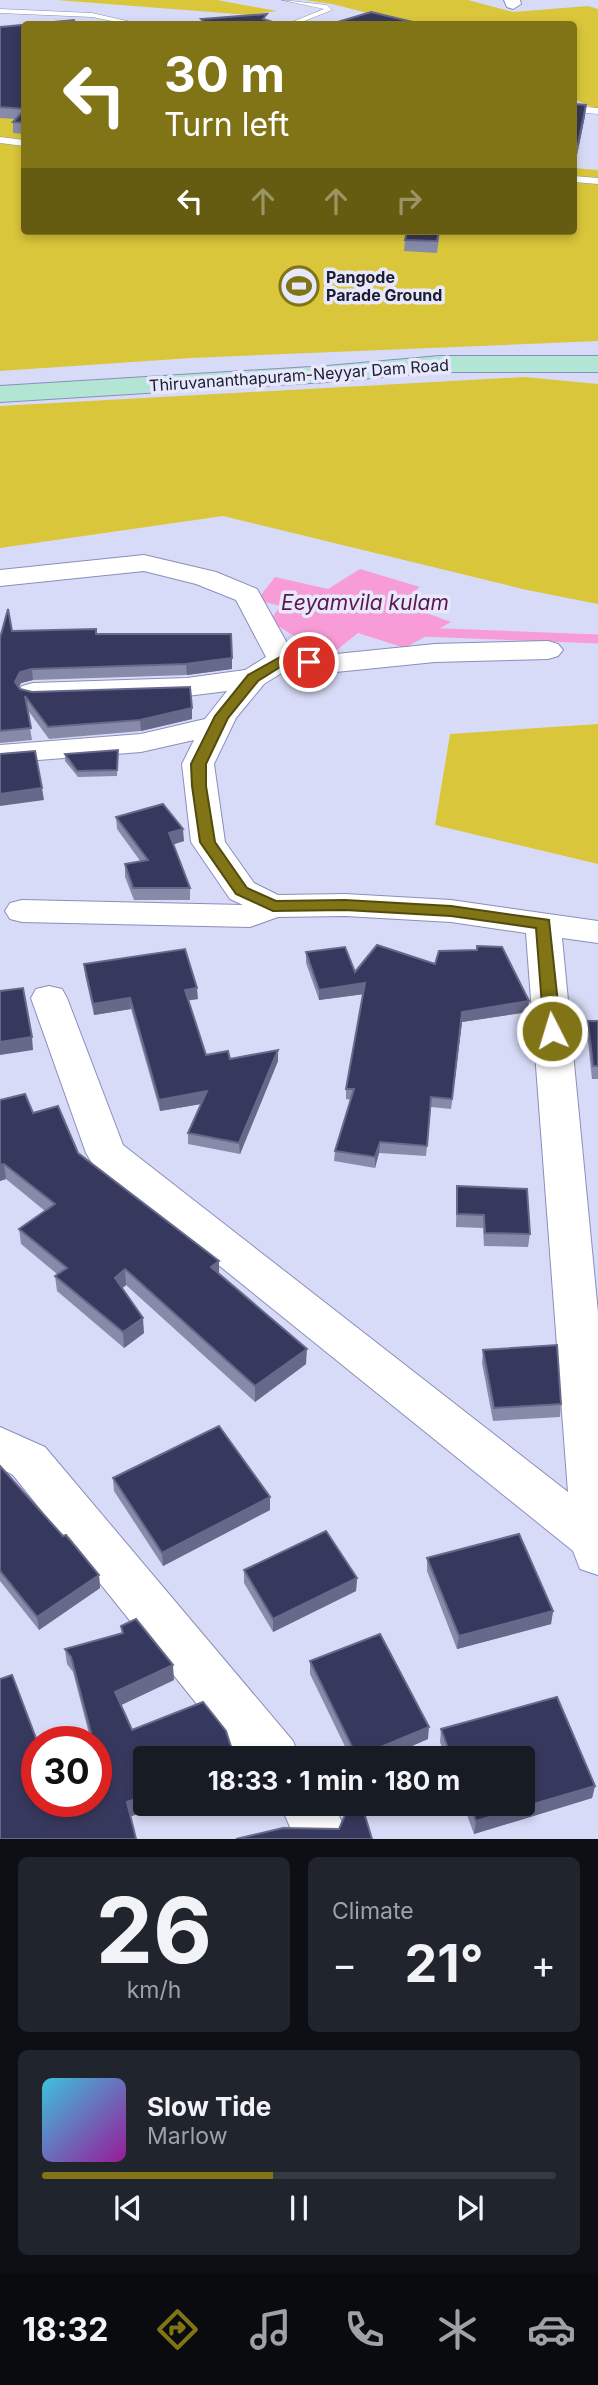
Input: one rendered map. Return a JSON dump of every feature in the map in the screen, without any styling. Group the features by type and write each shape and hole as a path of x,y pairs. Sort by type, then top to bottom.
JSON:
{"main road":[{"name":"Thiruvananthapuram-Neyyar Dam Road","path":"0,394 327,374 439,364 598,364"}],"street":[{"path":"0,578 144,563 206,578 247,595 282,660"},
{"path":"273,906 242,891 208,842 199,786 198,764 222,716 253,678 282,660 336,663 435,653 548,650"},
{"path":"33,692 187,687 253,678"},
{"path":"0,754 141,743 217,726"},
{"path":"22,911 250,916 273,906 345,905 451,911 598,932"},
{"path":"543,924 597,1551"},
{"path":"49,998 106,1153 597,1551"},
{"path":"0,1446 29,1461 263,1746"},
{"path":"312,1816 317,1826 312,1839"}],"lane":[{"path":"286,0 327,7 328,10 299,21"},
{"path":"3,10 92,15 121,21"},
{"path":"577,109 598,111"},
{"path":"0,141 21,143"},
{"path":"577,179 598,181"}],"shaded area":[{"path":"57,0 217,0 277,11 249,15"},
{"path":"305,0 468,0 513,12 588,6 598,9 598,110 577,100 577,21 399,21"},
{"name":"Pangode Parade Ground","path":"0,95 21,97 21,235 577,235 577,168 598,170 598,341 191,358 0,371"},
{"path":"525,377 598,384 598,604 527,590 223,516 0,548 0,406"},
{"path":"598,724 598,864 435,825 450,734"}],"water":[{"name":"Eeyamvila kulam","path":"360,569 420,587 399,603 451,622 405,648 358,633 328,657 270,621 280,606 257,600 275,577 328,589"}],"building":[{"path":"371,12 408,21 341,21"},
{"path":"267,14 263,19 269,21 203,21 201,19"},
{"path":"21,25 21,109 0,107 0,27"},
{"path":"577,104 586,105 577,144"},
{"path":"21,113 21,123 13,122"},
{"path":"406,235 438,235 437,241 405,240"},
{"path":"8,609 12,631 96,629 96,634 231,634 232,658 186,664 32,669 20,672 15,682 20,689 32,692 190,687 192,708 140,720 48,727 25,696 31,728 0,731 0,638"},
{"path":"118,750 117,770 77,771 65,754"},
{"path":"35,751 42,788 0,794 0,754"},
{"path":"163,804 183,829 169,833 190,888 133,888 125,864 148,860 116,817"},
{"path":"377,945 435,964 439,951 477,950 477,946 502,947 529,1001 462,1012 452,1099 431,1097 427,1146 380,1142 375,1157 335,1151 354,1089 346,1089 365,983 319,990 306,952 345,947 355,972"},
{"path":"185,949 197,988 185,990 206,1055 228,1051 230,1059 278,1050 239,1143 188,1133 207,1091 159,1100 130,998 93,1004 84,964"},
{"path":"23,988 32,1037 0,1042 0,991"},
{"path":"588,1021 598,1021 598,1066 593,1066"},
{"path":"25,1094 33,1113 58,1106 78,1153 219,1261 211,1267 307,1349 255,1386 125,1269 115,1278 143,1318 123,1332 55,1276 67,1268 19,1229 55,1204 4,1164 0,1165 0,1100"},
{"path":"457,1186 527,1189 530,1234 485,1233 484,1215 457,1214"},
{"path":"557,1345 561,1404 494,1408 483,1350"},
{"path":"219,1426 270,1497 162,1553 113,1478"},
{"path":"0,1466 63,1536 66,1535 99,1575 37,1617 0,1571"},
{"path":"326,1531 357,1578 273,1619 244,1570"},
{"path":"519,1534 553,1611 459,1636 427,1558"},
{"path":"136,1619 173,1665 115,1692 132,1730 203,1702 226,1731 231,1746 133,1746 133,1800 127,1802 136,1839 0,1839 0,1679 12,1675 31,1726 21,1726 21,1817 112,1817 112,1726 89,1726 71,1657 65,1649 123,1633 121,1626"},
{"path":"380,1634 429,1727 383,1746 352,1746 310,1661"},
{"path":"557,1697 595,1786 535,1804 535,1746 447,1746 441,1729"},
{"path":"345,1816 365,1816 372,1839 236,1839 283,1828 339,1829"},
{"path":"474,1816 493,1816 476,1821"}],"waterway":[{"path":"419,632 598,639"}],"place":[{"name":"Pangode Parade Ground","path":"299,286"}],"route":[{"path":"309,662 282,660 253,678 222,716 198,764 208,842 242,891 273,906 345,905 451,911 543,924 552,1031"}]}
